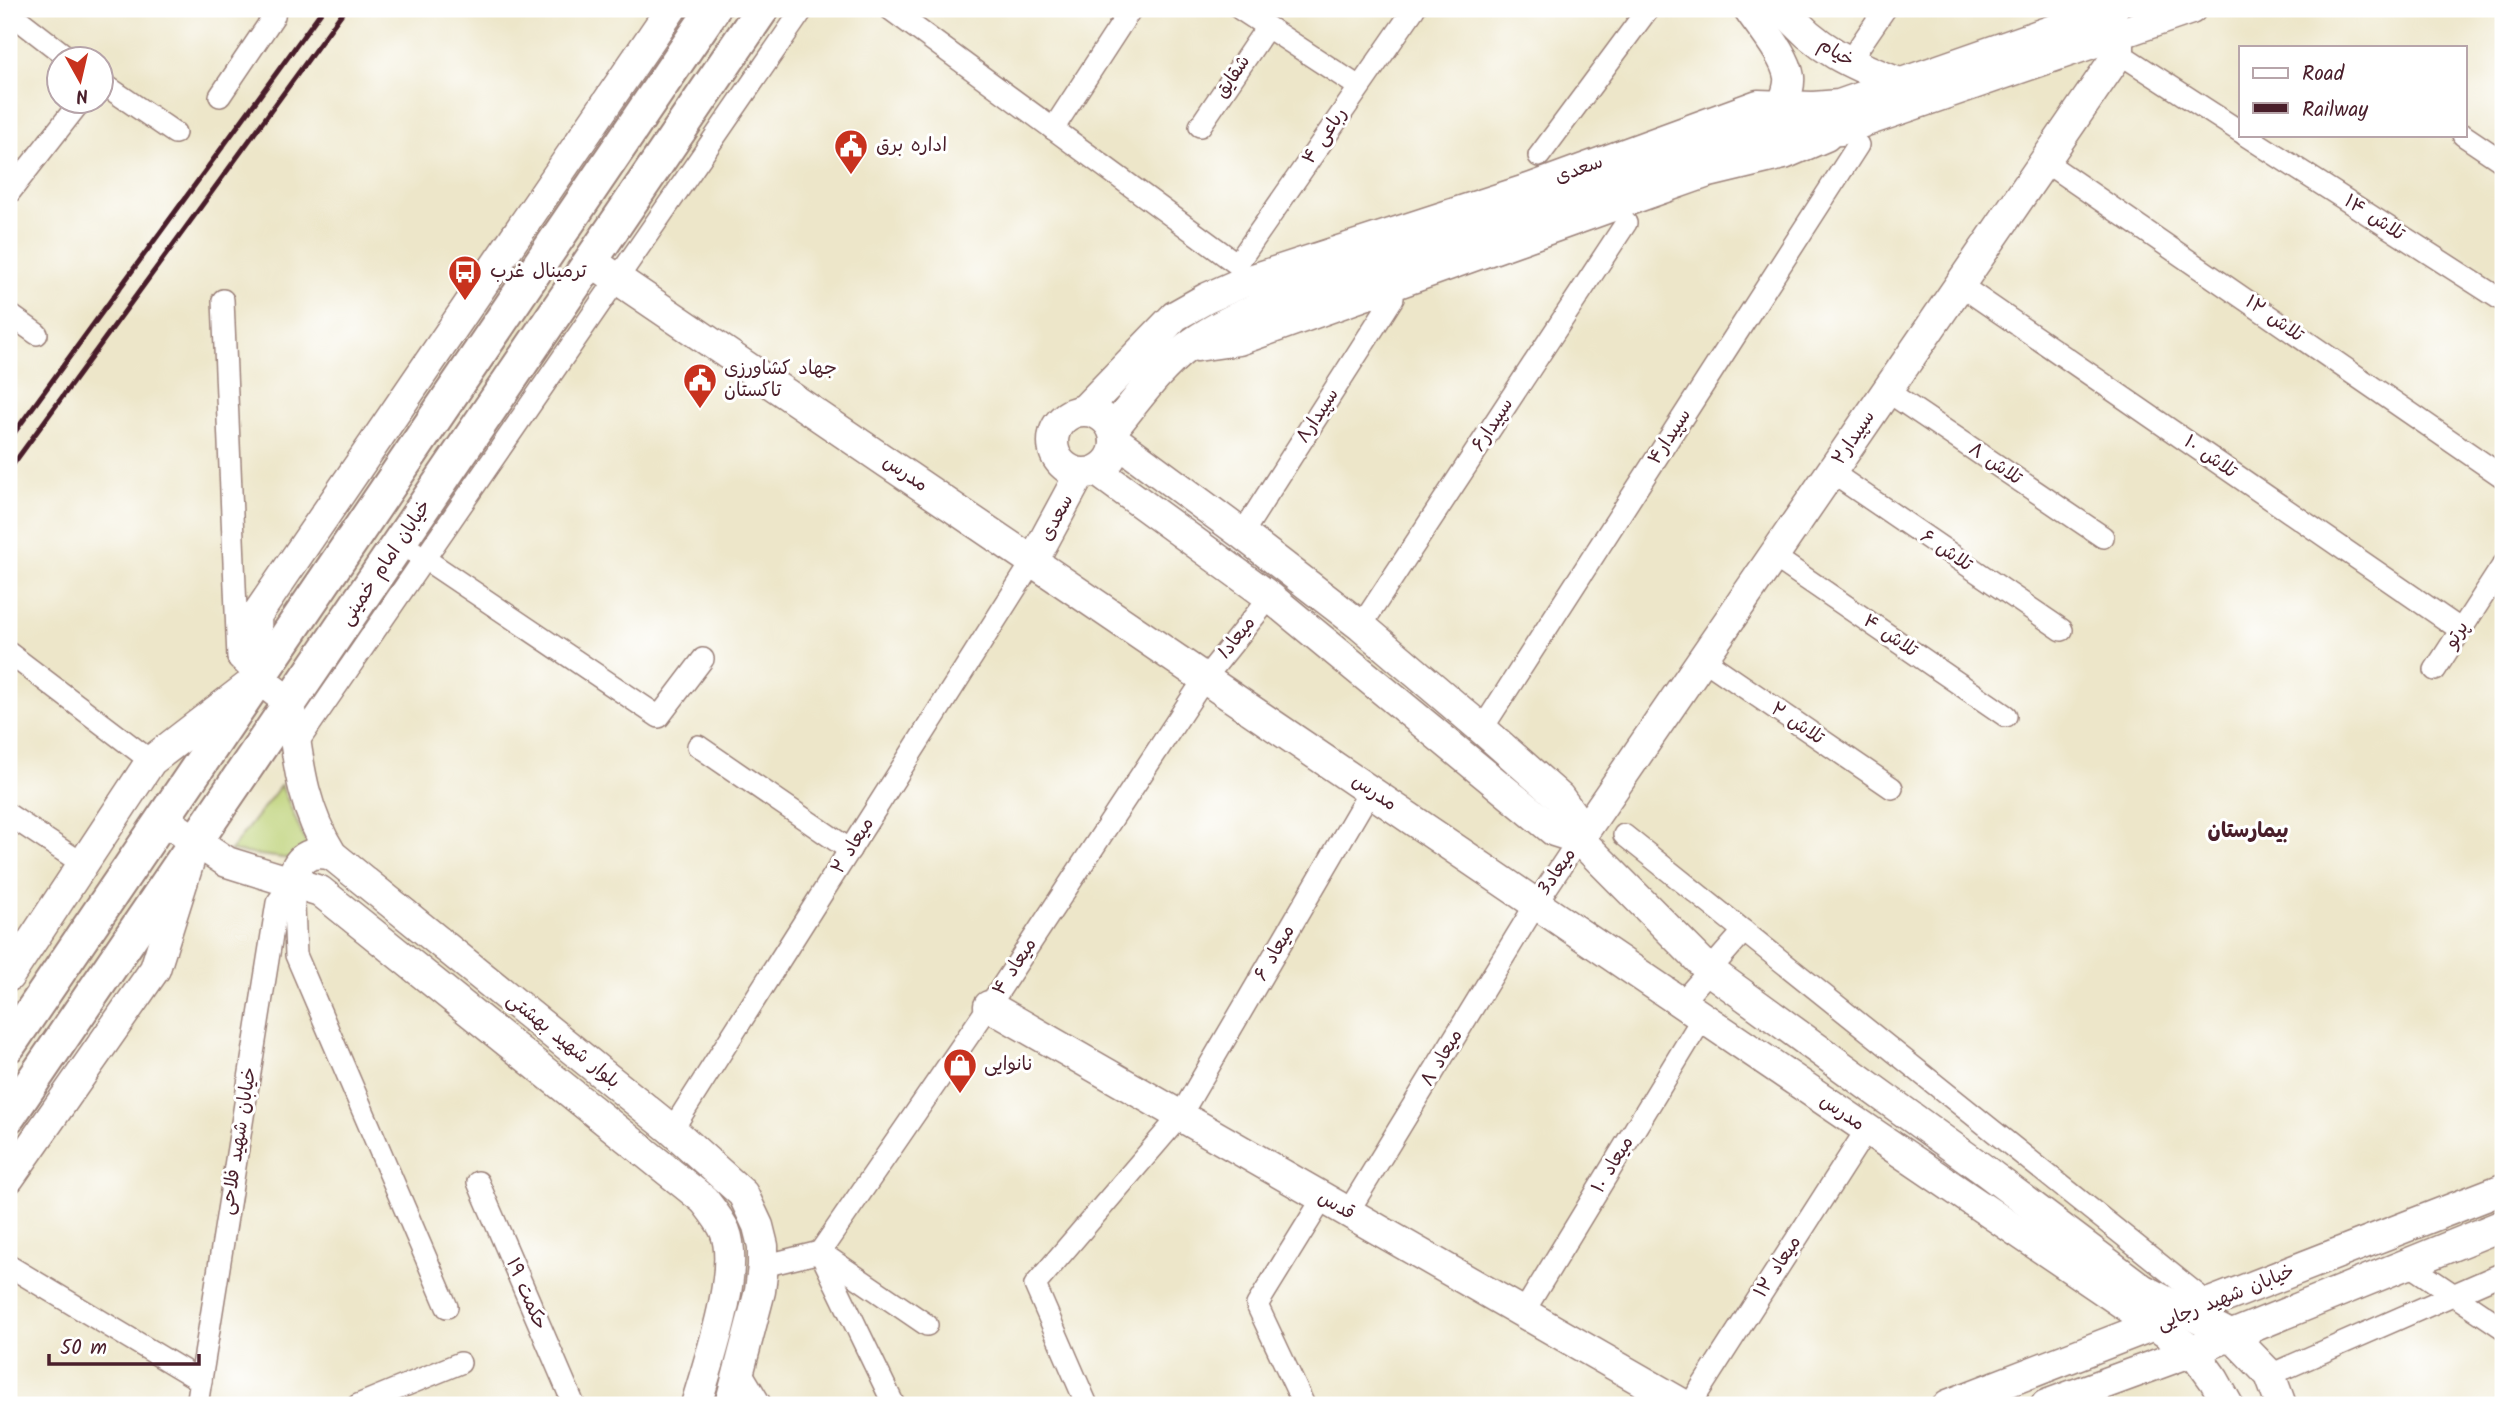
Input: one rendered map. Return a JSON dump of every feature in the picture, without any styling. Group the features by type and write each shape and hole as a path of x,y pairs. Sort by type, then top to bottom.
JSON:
{"main road":[{"path":"9,1045 713,9"},
{"name":"خیابان امام خمینی","path":"9,1116 290,703 412,551 604,270 762,9"},
{"path":"557,239 604,270"}],"street":[{"path":"220,96 274,16 275,9"},
{"path":"258,678 256,617 671,9"},
{"path":"604,270 803,9"},
{"path":"890,9 1053,129 1131,9"},
{"path":"1240,9 1359,87"},
{"name":"رباعی ۴","path":"1053,129 1237,264 1414,9"},
{"path":"1539,156 1648,9"},
{"name":"خیام","path":"1749,9 1781,21 1817,41 1848,63 1899,83"},
{"path":"1848,63 1885,9"},
{"name":"سعدی","path":"1084,410 1175,316 1218,293 1275,270 1529,189 1758,105 1839,105 1899,83 2117,32 2191,9"},
{"path":"9,12 53,46"},
{"name":"خیام","path":"1781,21 1784,64 1789,77 1783,104"},
{"name":"شقایق","path":"1199,127 1267,27"},
{"name":"سعدی","path":"1114,435 1158,374 1186,347 1227,321 1260,307 1750,132 1775,130 1849,138 2117,32"},
{"name":"تلاش ۱۴","path":"2117,32 2239,130"},
{"name":"سپیدار۲","path":"1579,839 2044,161 2117,32"},
{"path":"1784,64 1798,48 1817,41"},
{"path":"116,93 174,133"},
{"path":"9,194 69,116"},
{"name":"تلاش ۱۴","path":"2248,136 2503,301"},
{"path":"2464,136 2503,162"},
{"name":"سپیدار۴","path":"1482,729 1849,138"},
{"name":"تلاش ۱۲","path":"2044,161 2503,477"},
{"name":"سپیدار۶","path":"1361,626 1626,223"},
{"name":"مدرس","path":"604,270 2193,1351"},
{"name":"تلاش ۱۰","path":"1960,285 2461,630"},
{"name":"سپیدار۸","path":"1242,534 1393,298"},
{"path":"223,300 238,658 290,703"},
{"path":"9,313 37,334"},
{"name":"تلاش ۸","path":"1886,391 2103,537"},
{"path":"1084,410 1103,416 1114,435 1361,626 1559,797 1573,816 1579,839 1554,831 1270,597 1089,472 1063,466 1053,450 1054,431 1066,416 1084,410"},
{"path":"1089,472 1110,461 1115,445 1114,435"},
{"name":"سعدی","path":"1033,561 1089,472"},
{"name":"تلاش ۶","path":"1831,472 2062,630"},
{"path":"296,745 412,551 659,718 702,659"},
{"name":"تلاش ۴","path":"1773,556 2006,716"},
{"name":"میعاد ۲","path":"672,1130 1033,561"},
{"name":"پرتو","path":"2434,670 2503,565"},
{"name":"میعاد1","path":"1205,678 1270,597"},
{"path":"9,653 151,761"},
{"name":"تلاش ۲","path":"1703,659 1892,788"},
{"path":"9,976 151,761 258,678"},
{"name":"میعاد ۴","path":"820,1252 989,1006 1205,678"},
{"name":"بلوار شهید بهشتی","path":"290,703 301,785 318,834 332,855 672,1130 743,1194 758,1226 763,1245 763,1266 760,1291 730,1405"},
{"path":"698,746 850,850"},
{"name":"میعاد ۶","path":"1087,1405 1035,1285 1180,1116 1370,791"},
{"path":"9,815 83,864"},
{"name":"بلوار شهید بهشتی","path":"163,819 228,862 320,891 704,1200 725,1232 729,1266 720,1321 696,1405"},
{"path":"1624,835 2039,1168 2199,1308"},
{"name":"مدرس","path":"1579,839 1710,970 2142,1289 2165,1302 2199,1308 2232,1335 2270,1375"},
{"name":"میعاد3","path":"1536,904 1579,839"},
{"path":"9,1178 155,969 196,841"},
{"path":"332,855 321,852 309,854 300,860 294,870 296,955 447,1307"},
{"name":"خیابان شهید فلاحی","path":"197,1405 277,903 293,881"},
{"name":"میعاد ۸","path":"1304,1405 1257,1305 1335,1205 1536,904"},
{"name":"میعاد ۱۰","path":"1523,1313 1692,1010 1710,970 1744,931"},
{"name":"قدس","path":"989,1006 1684,1405"},
{"name":"میعاد ۱۲","path":"1690,1405 1867,1129"},
{"path":"2002,1221 2039,1168"},
{"name":"حکمت ۱۹","path":"478,1182 574,1405"},
{"name":"خیابان شهید رجایی","path":"1948,1405 2503,1189"},
{"name":"خیابان شهید رجایی","path":"2046,1405 2193,1351 2503,1225"},
{"path":"820,1252 894,1405"},
{"path":"763,1266 820,1252 926,1325"},
{"path":"2408,1264 2503,1328"},
{"path":"9,1266 201,1381"},
{"path":"2281,1405 2270,1375 2503,1273"},
{"path":"2193,1351 2228,1405"},
{"path":"358,1405 460,1363"},
{"path":"740,1370 761,1405"}],"green space":[{"path":"281,785 314,862 230,851"}],"railway":[{"path":"9,440 323,9"},
{"path":"9,470 345,9"}],"place":[{"name":"اداره برق","path":"851,176"},
{"name":"ترمینال غرب","path":"465,302"},
{"name":"جهاد کشاورزی تاکستان","path":"700,410"},
{"name":"نانوایی","path":"960,1095"}],"district":[{"name":"بیمارستان","path":"2248,831"}]}
